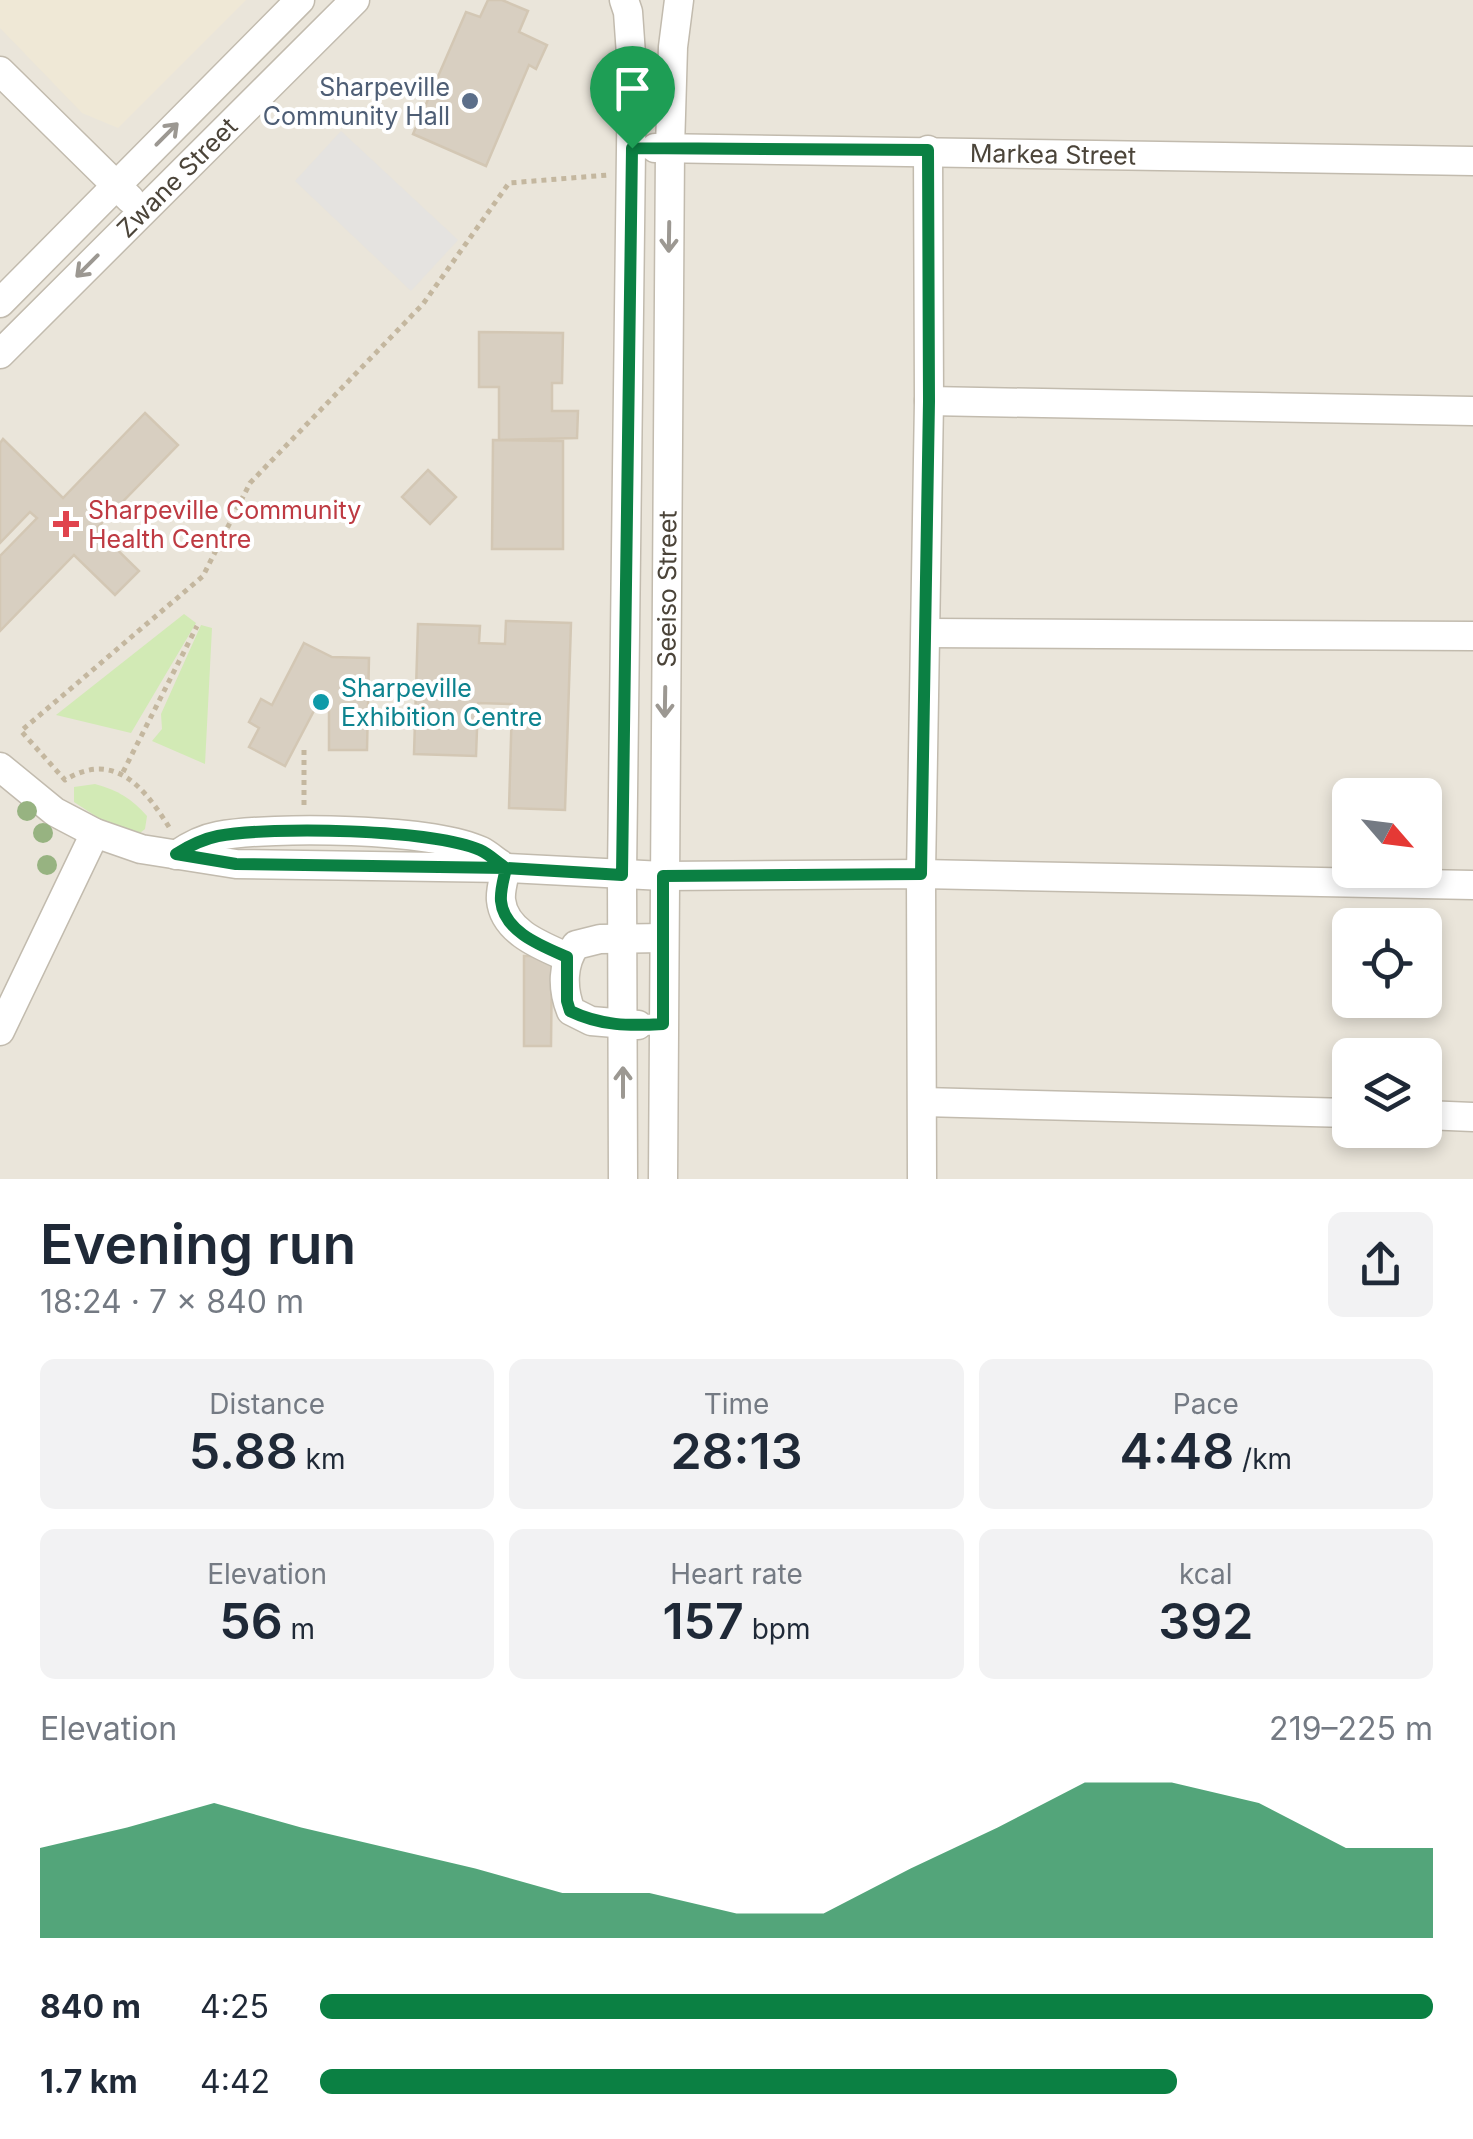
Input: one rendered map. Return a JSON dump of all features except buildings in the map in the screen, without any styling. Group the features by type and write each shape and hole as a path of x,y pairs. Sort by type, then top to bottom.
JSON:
{"street":[{"name":"Zwane Street","path":"0,303 300,0"},
{"name":"Zwane Street","path":"0,354 355,0"},
{"name":"Seeiso Street","path":"623,1179 622,875 632,148 632,52 624,0"},
{"name":"Seeiso Street","path":"663,1179 670,148 680,0"},
{"path":"0,71 141,212"},
{"name":"Markea Street","path":"632,148 1473,160"},
{"path":"922,1179 928,150"},
{"path":"929,401 1473,411"},
{"path":"926,633 1473,636"},
{"path":"0,766 55,812 95,833 141,848 172,841 236,864 506,868 663,876 921,874 1473,885"},
{"path":"0,1031 95,833"},
{"path":"506,868 501,900 506,918 521,932 567,957"},
{"path":"663,938 622,938 576,945 567,957 570,1011 591,1021 623,1026 663,1024"},
{"path":"923,1102 1332,1113"},
{"path":"1442,1115 1473,1116"}],"path":[{"path":"172,841 154,802 123,772 83,769 65,780 21,730 203,576 250,483 422,304 509,183 612,175"},
{"path":"123,772 197,626"},
{"path":"304,748 304,815"}],"shaded area":[{"path":"0,0 1473,0 1473,1179 0,1179"},
{"path":"0,0 246,0 118,128 82,113 0,28"},
{"path":"341,131 458,240 411,291 295,181"}],"green space":[{"path":"184,614 196,623 131,733 56,715"},
{"path":"201,625 212,628 205,764 152,741 162,729 161,714"},
{"path":"95,784 118,792 136,805 147,816 145,829 140,833 114,828 74,802 74,787"}],"place":[{"name":"Sharpeville Community Hall","path":"470,101"},
{"name":"Sharpeville Community Health Centre","path":"66,524"},
{"name":"Sharpeville Exhibition Centre","path":"321,702"}],"route":[{"path":"632,148 622,875 506,868 236,864 176,854 218,836 279,832 406,834 480,850 506,868 501,900 506,918 521,932 567,957 570,1011 591,1021 623,1026 663,1024 663,876 921,874 929,401 928,150 632,148"}]}
